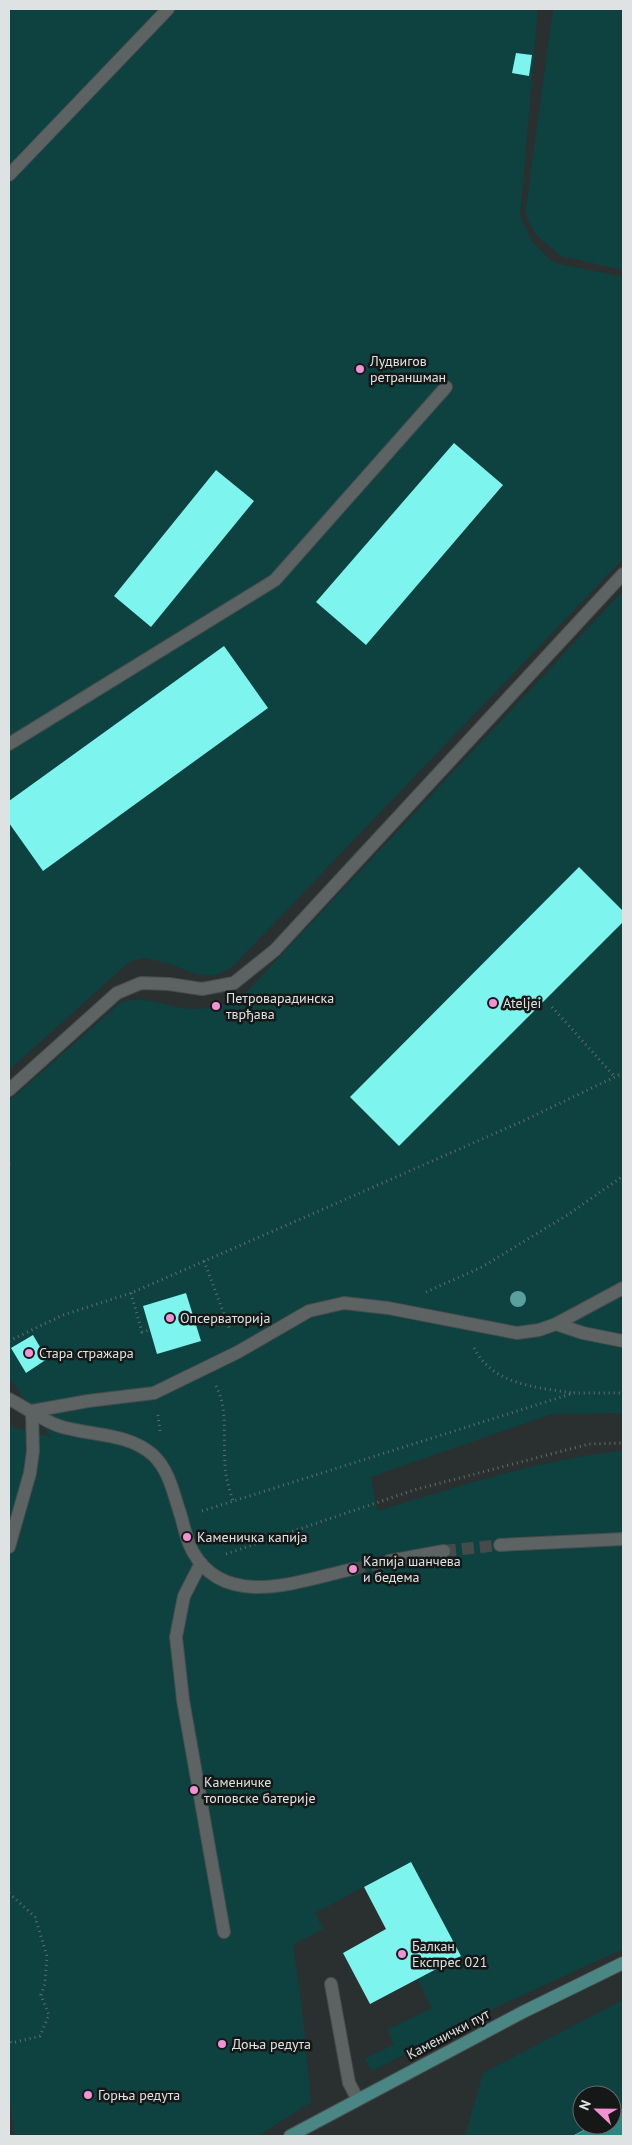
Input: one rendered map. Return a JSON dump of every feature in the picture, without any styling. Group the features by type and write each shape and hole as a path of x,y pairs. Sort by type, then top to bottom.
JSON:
{"main road":[{"name":"Каменички пут","path":"290,2136 357,2098 522,2012 623,1963"}],"street":[{"path":"9,175 168,9"},
{"path":"9,744 275,580 446,387"},
{"path":"9,1090 117,993 141,983 169,984 202,989 234,983 275,950 623,574"},
{"path":"32,1411 88,1401 154,1393 238,1352 309,1311 344,1303 388,1308 517,1333 539,1330 556,1324 623,1288"},
{"path":"556,1324 583,1334 623,1341"},
{"path":"9,1399 59,1426 123,1439 152,1455 168,1474 190,1544 201,1563 224,1582 244,1588 265,1588 353,1569"},
{"path":"9,1547 30,1473 33,1451 32,1411"},
{"path":"500,1545 623,1539"},
{"path":"389,1561 444,1551"},
{"path":"201,1563 184,1596 176,1637 183,1700 224,1932"},
{"path":"331,1984 349,2083 357,2098"}],"path":[{"path":"552,1007 615,1077"},
{"path":"9,1341 63,1315 130,1293 204,1261 523,1121 623,1073"},
{"path":"9,1165 13,1168"},
{"path":"422,1293 482,1267 569,1214 623,1176"},
{"path":"204,1261 238,1352"},
{"path":"130,1293 142,1332 150,1330"},
{"path":"207,1368 220,1393 225,1465 233,1501"},
{"path":"495,1374 527,1386 574,1393 623,1393"},
{"path":"199,1512 574,1393"},
{"path":"201,1563 265,1539 414,1490 588,1444 623,1442"},
{"path":"9,1894 35,1917 47,1956 45,1983 40,1995 49,2015 40,2036 12,2043 9,2040"}],"shaded area":[{"path":"9,9 538,9 520,216 532,242 554,263 623,277 623,556 619,563 234,965 223,972 205,975 196,974 146,958 130,962 9,1070 9,823 44,870 268,708 224,647 9,801","holes":["455,443 503,486 366,644 317,601","216,470 254,501 151,626 114,596"]},
{"path":"553,9 623,9 623,270 561,256 537,236 525,215"},
{"path":"623,591 623,1413 552,1414 371,1477 377,1511 530,1467 561,1460 623,1451 623,1949 501,2005 372,2071 365,2059 394,2044 387,2030 432,2008 417,1979 460,1956 410,1862 315,1913 323,1929 293,1945 302,2008 311,2102 258,2136 15,2136 9,2094 9,1426 51,1437 9,1377 9,1101 120,1003 140,1000 201,1009 240,999"},
{"path":"623,2000 623,2109 622,2085 572,2085 572,2135 575,2135 573,2136 465,2136 483,2073"},
{"path":"622,2110 623,2136 573,2136 622,2135"}],"building":[{"path":"516,53 532,55 529,76 512,73"},
{"path":"454,443 503,485 366,645 316,602"},
{"path":"216,470 254,501 151,627 114,596"},
{"path":"224,646 268,708 43,871 9,823 9,801"},
{"name":"Ateljei","path":"579,867 623,911 623,922 399,1146 350,1097"},
{"name":"Опсерваторија","path":"186,1293 201,1341 157,1354 143,1306"},
{"name":"Стара стражара","path":"33,1335 47,1359 26,1373 11,1348"},
{"name":"Балкан Експрес 021","path":"411,1862 461,1956 370,2004 343,1953 386,1929 364,1887"}],"tunnel":[{"path":"444,1551 500,1545"},
{"path":"353,1569 389,1561"}],"place":[{"name":"Лудвигов ретраншман","path":"360,369"},
{"name":"Ateljei","path":"493,1003"},
{"name":"Петроварадинска тврђава","path":"216,1006"},
{"name":"Опсерваторија","path":"170,1318"},
{"name":"Стара стражара","path":"29,1353"},
{"name":"Каменичка капија","path":"187,1537"},
{"name":"Капија шанчева и бедема","path":"353,1569"},
{"name":"Каменичке топовске батерије","path":"194,1790"},
{"name":"Балкан Експрес 021","path":"402,1954"},
{"name":"Доња редута","path":"222,2044"},
{"name":"Горња редута","path":"88,2095"}]}
